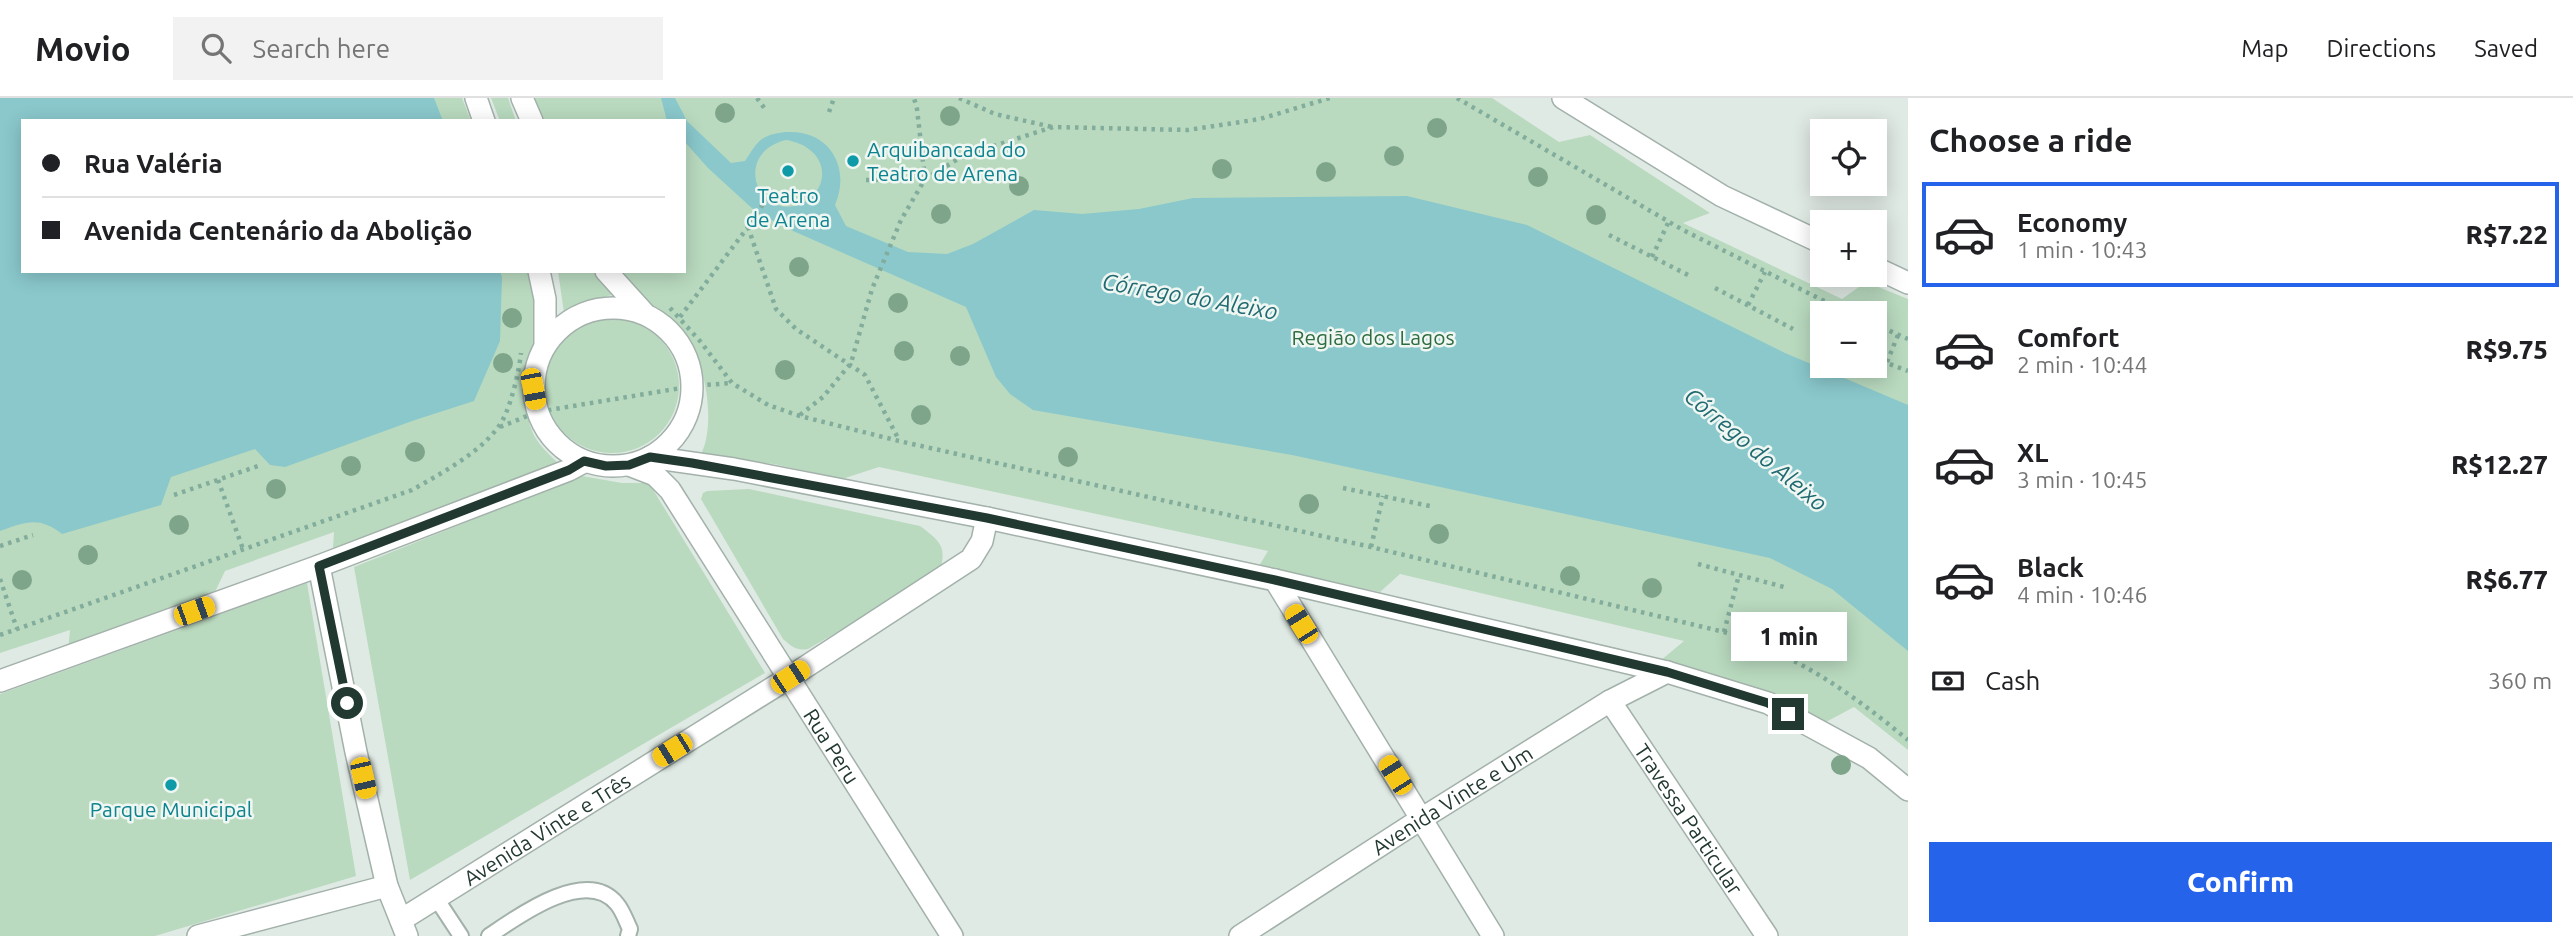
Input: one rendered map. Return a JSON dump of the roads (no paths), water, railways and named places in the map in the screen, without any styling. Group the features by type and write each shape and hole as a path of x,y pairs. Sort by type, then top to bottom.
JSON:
{"street":[{"path":"476,98 483,119"},
{"path":"522,98 530,119"},
{"path":"1563,98 1722,196 1810,237"},
{"path":"539,273 545,299 545,345"},
{"path":"608,273 644,313 674,335 684,350 691,368 691,404 685,422 668,445 650,457 629,465 606,466 584,461 564,450 548,433 537,412 533,389 536,366 545,345 557,330 572,319 607,307 644,313"},
{"path":"1887,273 1908,283"},
{"path":"650,457 734,469 987,518 1275,580 1667,672 1768,703 1869,758 1908,790"},
{"path":"0,681 319,566 569,470 584,461"},
{"name":"Rua Peru","path":"629,465 655,475 670,490 952,936"},
{"name":"Avenida Vinte e Três","path":"404,928 436,898 790,677 971,559 982,541 987,518"},
{"path":"319,566 356,752 387,886 404,928"},
{"path":"1275,580 1493,936"},
{"name":"Avenida Vinte e Um","path":"1240,936 1610,701 1667,672"},
{"name":"Travessa Particular","path":"1610,701 1767,936"},
{"path":"198,936 387,886"}],"lane":[{"path":"489,936 530,910 585,888 604,894 617,903 630,929 628,936"},
{"path":"436,898 461,936"}],"water":[{"path":"0,98 434,98 442,119 21,119 21,273 501,273 500,341 474,401 285,467 270,465 255,449 171,477 161,505 62,534 54,528 32,522 0,531"},
{"path":"661,98 675,98 686,119 666,119"},
{"name":"Córrego do Aleixo","path":"686,119 731,163 745,161 765,137 789,132 816,138 826,145 838,165 840,178 835,205 846,226 908,252 947,254 973,244 1034,210 1082,214 1139,209 1193,198 1407,196 1527,225 1810,364 1810,378 1844,378 1908,405 1908,651 1832,589 1770,558 1292,455 1033,410 1010,394 996,377 966,307 784,227 754,210 708,168 686,143","holes":["786,140 815,154 822,168 820,185 814,194 801,204 786,207 772,203 763,195 757,183 755,170 759,158 769,147"]}],"place":[{"name":"Arquibancada do Teatro de Arena","path":"853,161"},
{"name":"Teatro de Arena","path":"788,171"},
{"name":"Parque Municipal","path":"171,785"}],"park label":[{"name":"Região dos Lagos","path":"1373,337"}]}
